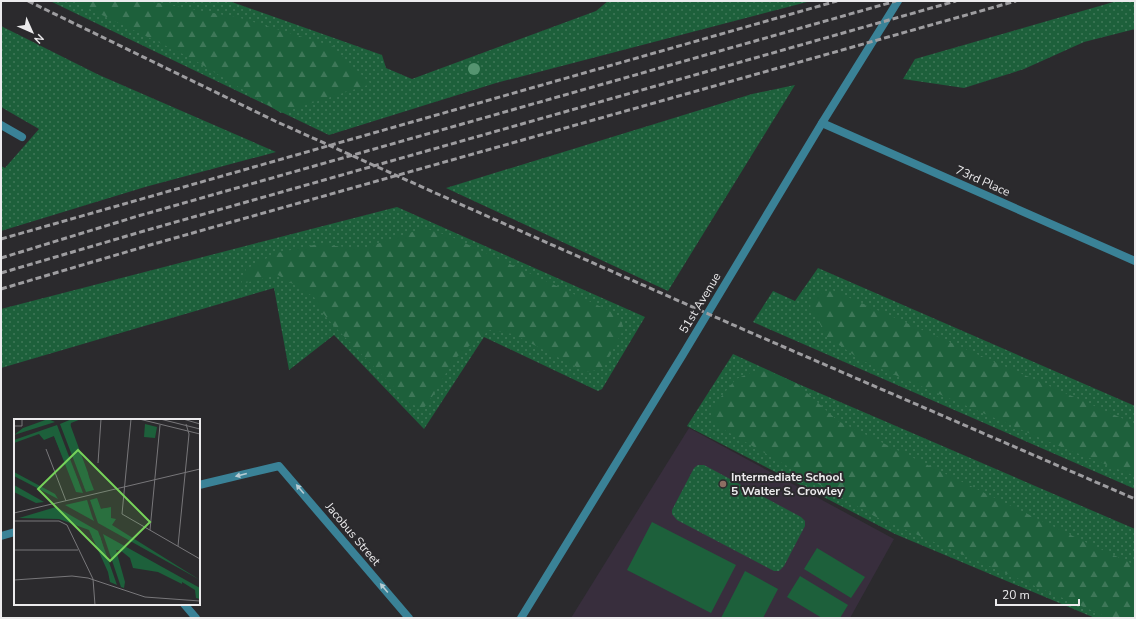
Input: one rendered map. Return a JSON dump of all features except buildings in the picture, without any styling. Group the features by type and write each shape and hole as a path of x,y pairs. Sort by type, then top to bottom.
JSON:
{"street":[{"name":"51st Avenue","path":"521,618 682,356 822,123 898,1"},
{"name":"73rd Place","path":"822,123 1135,261"},
{"path":"1,125 22,137"},
{"name":"Jacobus Street","path":"200,485 279,466 409,618"},
{"path":"1,536 14,532"},
{"path":"185,605 196,618"}],"shaded area":[{"name":"Intermediate School 5 Walter S. Crowley","path":"689,428 894,539 850,618 571,618"}],"green space":[{"path":"50,1 229,1 382,55 386,68 412,79 596,11 608,1 811,1 496,83 329,135"},
{"path":"73,1 147,1 240,18 332,46 371,84 281,113 191,58"},
{"path":"1117,1 1135,1 1135,29 1084,42 1024,69 964,88 903,79 915,59"},
{"path":"1,26 99,75 276,152 145,187 1,231 1,166 5,168 39,129 1,107"},
{"path":"795,85 668,291 446,188 752,94"},
{"path":"397,207 645,317 602,389 598,391 484,337 424,429 334,335 289,370 274,288 1,368 1,309"},
{"path":"424,228 452,237 612,312 622,322 623,330 603,369 586,372 513,334 490,330 464,350 453,361 424,408 410,404 333,325 322,312 314,297 278,275 241,284 246,269 277,253 318,244 362,249"},
{"path":"818,268 1135,406 1135,489 753,322 773,291 795,301"},
{"path":"832,290 1135,424 1135,476 1054,444 863,361 827,337 810,306 815,295"},
{"path":"733,354 796,383 1135,529 1135,618 1095,618 895,534 687,426"},
{"path":"762,368 796,383 838,421 1135,565 1135,618 1109,618 874,516 714,424 710,410 736,379"},
{"path":"698,465 704,465 801,517 805,521 805,526 784,566 779,571 774,571 677,520 672,514 672,510 694,468"},
{"path":"652,522 736,565 711,613 627,570"},
{"path":"817,548 865,577 851,598 804,569"},
{"path":"745,571 778,589 763,618 721,618"},
{"path":"800,576 848,605 840,618 822,618 787,597"}],"railway":[{"path":"28,1 275,121 747,331 1135,499"},
{"path":"1,239 837,1"},
{"path":"1,258 138,216 896,1"},
{"path":"1,273 144,231 956,1"},
{"path":"1,289 150,245 1016,1"}],"place":[{"name":"Intermediate School 5 Walter S. Crowley","path":"723,484"}]}
